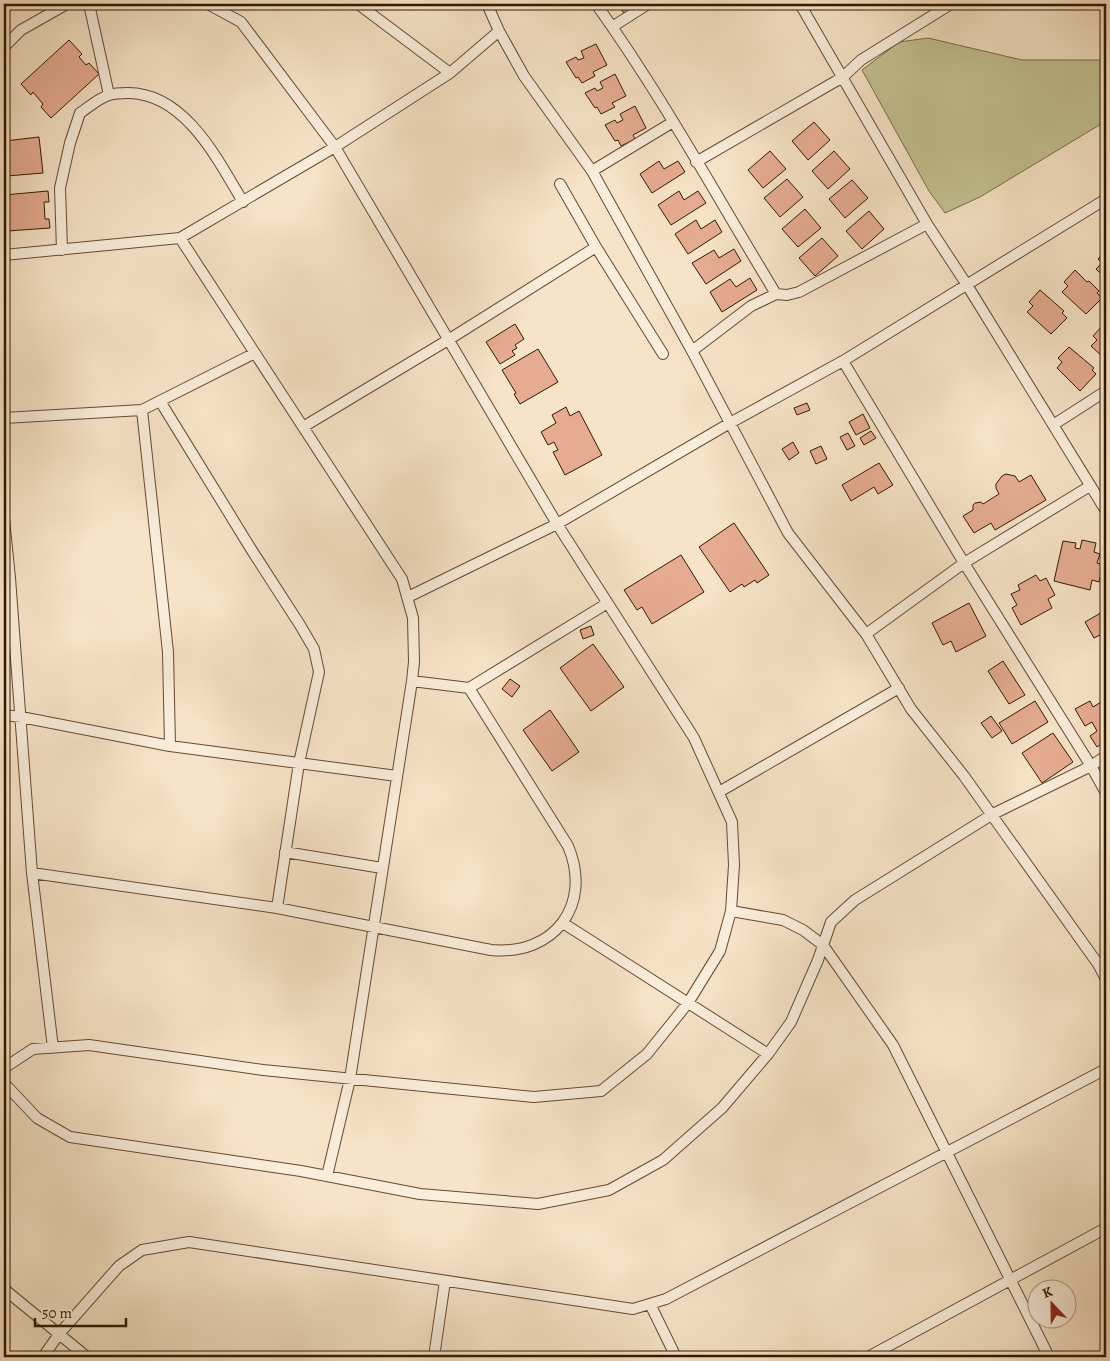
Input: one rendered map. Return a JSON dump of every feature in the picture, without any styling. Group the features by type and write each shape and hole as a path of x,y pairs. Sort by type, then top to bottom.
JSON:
{"street":[{"path":"4,47 21,30 67,4"},
{"path":"89,4 109,95"},
{"path":"4,1068 33,1049 89,1045 263,1070 534,1097 601,1090 647,1054 688,1003 720,951 731,911 734,865 732,822 694,738 556,524 335,147 241,22 208,4"},
{"path":"358,4 450,73"},
{"path":"487,4 499,31 524,76 592,171 692,351 788,533 866,634 911,709 993,814 1098,964 1106,979"},
{"path":"596,4 672,122 776,294"},
{"path":"612,27 648,4"},
{"path":"800,4 927,224 967,285 1106,511"},
{"path":"696,162 843,77 861,60 951,4"},
{"path":"4,255 180,238 335,147 450,73 499,31"},
{"path":"62,250 60,188 70,143 80,113 109,95 138,93 156,98 174,108 208,144 243,202"},
{"path":"592,171 672,122"},
{"path":"560,184 596,247 663,354"},
{"path":"408,597 556,524 730,423 843,361 1106,200"},
{"path":"692,351 751,306 776,294 787,295 799,292 927,224"},
{"path":"180,238 402,578 413,618 414,662 412,681 350,1079 327,1176"},
{"path":"303,427 448,340 596,247"},
{"path":"4,418 142,410 255,353"},
{"path":"843,361 964,563 1106,793"},
{"path":"1053,425 1106,391"},
{"path":"160,401 314,649 320,672 299,763 277,908"},
{"path":"142,410 168,652 170,746"},
{"path":"866,634 964,563 1090,486"},
{"path":"4,519 32,873 53,1048"},
{"path":"412,681 469,688 606,604"},
{"path":"32,873 277,908 491,950 505,952 531,947 553,933 569,913 577,885 573,858 568,846 469,688"},
{"path":"719,792 899,688"},
{"path":"4,715 170,746 397,776"},
{"path":"4,1084 37,1118 70,1137 327,1176 420,1194 538,1204 609,1190 663,1160 722,1108 768,1054 791,1022 831,922 855,900 993,814 1091,766 1106,756"},
{"path":"286,852 382,868"},
{"path":"731,911 783,920 803,930 823,945 893,1045 1049,1357"},
{"path":"562,923 768,1054"},
{"path":"43,1357 59,1334 118,1266 142,1250 189,1242 633,1309 666,1299 1106,1068"},
{"path":"868,1357 1106,1228"},
{"path":"434,1357 445,1281"},
{"path":"4,1290 87,1357"},
{"path":"650,1304 676,1357"}],"shaded area":[{"path":"928,38 1022,60 1106,60 1106,121 980,197 945,213 929,191 862,70 899,42"}],"building":[{"path":"618,4 644,4 625,15"},
{"path":"69,40 82,54 79,57 86,65 89,63 99,74 51,118 41,107 43,104 33,92 31,95 21,84"},
{"path":"596,44 607,65 593,72 595,76 582,83 578,77 576,78 566,62 576,57 578,60 584,58 581,51"},
{"path":"615,74 626,96 612,103 615,107 601,114 585,93 595,88 597,91 603,88 600,82"},
{"path":"635,106 646,128 633,135 635,139 621,146 618,140 615,141 605,125 615,120 617,123 623,120 620,114"},
{"path":"814,122 830,140 808,160 792,141"},
{"path":"39,137 43,173 7,176 7,171 4,171 5,141"},
{"path":"770,151 786,169 763,188 748,170"},
{"path":"834,151 850,169 828,189 812,171"},
{"path":"659,161 664,169 678,161 685,172 652,193 640,174"},
{"path":"787,179 803,197 780,217 764,198"},
{"path":"852,180 868,198 845,218 829,199"},
{"path":"48,191 49,202 44,202 45,219 49,219 50,228 7,231 6,222 4,222 4,195"},
{"path":"679,191 684,200 698,191 706,203 671,225 658,205"},
{"path":"805,209 821,228 798,247 782,229"},
{"path":"869,211 884,229 862,249 846,231"},
{"path":"696,220 701,229 715,220 722,232 688,254 675,234"},
{"path":"822,238 838,256 815,276 799,258"},
{"path":"734,249 741,261 706,284 692,263 714,250 719,258"},
{"path":"1106,250 1106,279 1096,269 1102,263 1098,259"},
{"path":"1075,270 1099,291 1097,293 1102,298 1086,314 1062,292 1068,286 1064,282"},
{"path":"750,278 757,290 722,312 710,292 730,279 736,287"},
{"path":"1040,290 1064,311 1062,313 1067,318 1051,334 1027,312 1033,306 1029,302"},
{"path":"515,324 524,339 515,345 517,348 512,351 515,355 500,364 486,342"},
{"path":"1104,324 1106,327 1106,360 1091,346 1097,340 1093,336"},
{"path":"1069,347 1094,368 1092,370 1096,374 1080,391 1057,368 1062,362 1058,358"},
{"path":"538,349 558,382 520,404 514,394 516,393 502,370"},
{"path":"807,403 810,410 797,415 794,408"},
{"path":"566,407 570,416 579,411 602,455 565,475 553,452 558,450 554,442 548,445 541,432 556,423 552,415"},
{"path":"863,414 870,428 856,435 849,422"},
{"path":"871,431 876,438 864,445 860,438"},
{"path":"848,433 855,446 847,450 840,437"},
{"path":"793,442 799,453 789,460 782,449"},
{"path":"821,446 827,459 816,464 810,451"},
{"path":"879,463 893,485 878,494 874,487 851,501 842,485"},
{"path":"1006,474 1015,476 1019,482 1031,475 1046,500 995,530 991,523 974,533 963,516 973,510 975,503 981,502 983,504 999,494 996,484"},
{"path":"734,523 769,575 757,583 755,580 744,587 742,584 730,592 699,547"},
{"path":"1082,540 1096,543 1094,552 1100,554 1097,563 1103,565 1099,582 1092,580 1090,590 1054,581 1063,541 1076,543 1075,548 1080,549"},
{"path":"681,555 704,592 652,624 642,607 637,610 624,590"},
{"path":"1036,575 1040,581 1046,578 1055,595 1048,599 1052,608 1021,625 1012,608 1017,605 1011,594 1020,590 1018,585"},
{"path":"969,603 986,636 956,652 951,641 943,645 932,623"},
{"path":"1106,610 1106,643 1102,634 1094,638 1085,622"},
{"path":"591,626 594,635 583,639 580,630"},
{"path":"593,644 624,687 591,711 560,668"},
{"path":"1003,661 1025,695 1009,704 988,671"},
{"path":"510,679 520,686 512,697 502,689"},
{"path":"1106,699 1106,741 1097,747 1090,736 1097,731 1092,722 1085,726 1075,709 1090,701 1093,707"},
{"path":"1035,701 1048,722 1012,744 999,723"},
{"path":"550,710 579,752 552,771 523,730"},
{"path":"991,716 1002,731 992,738 981,723"},
{"path":"1053,733 1073,762 1042,783 1022,753"}]}
